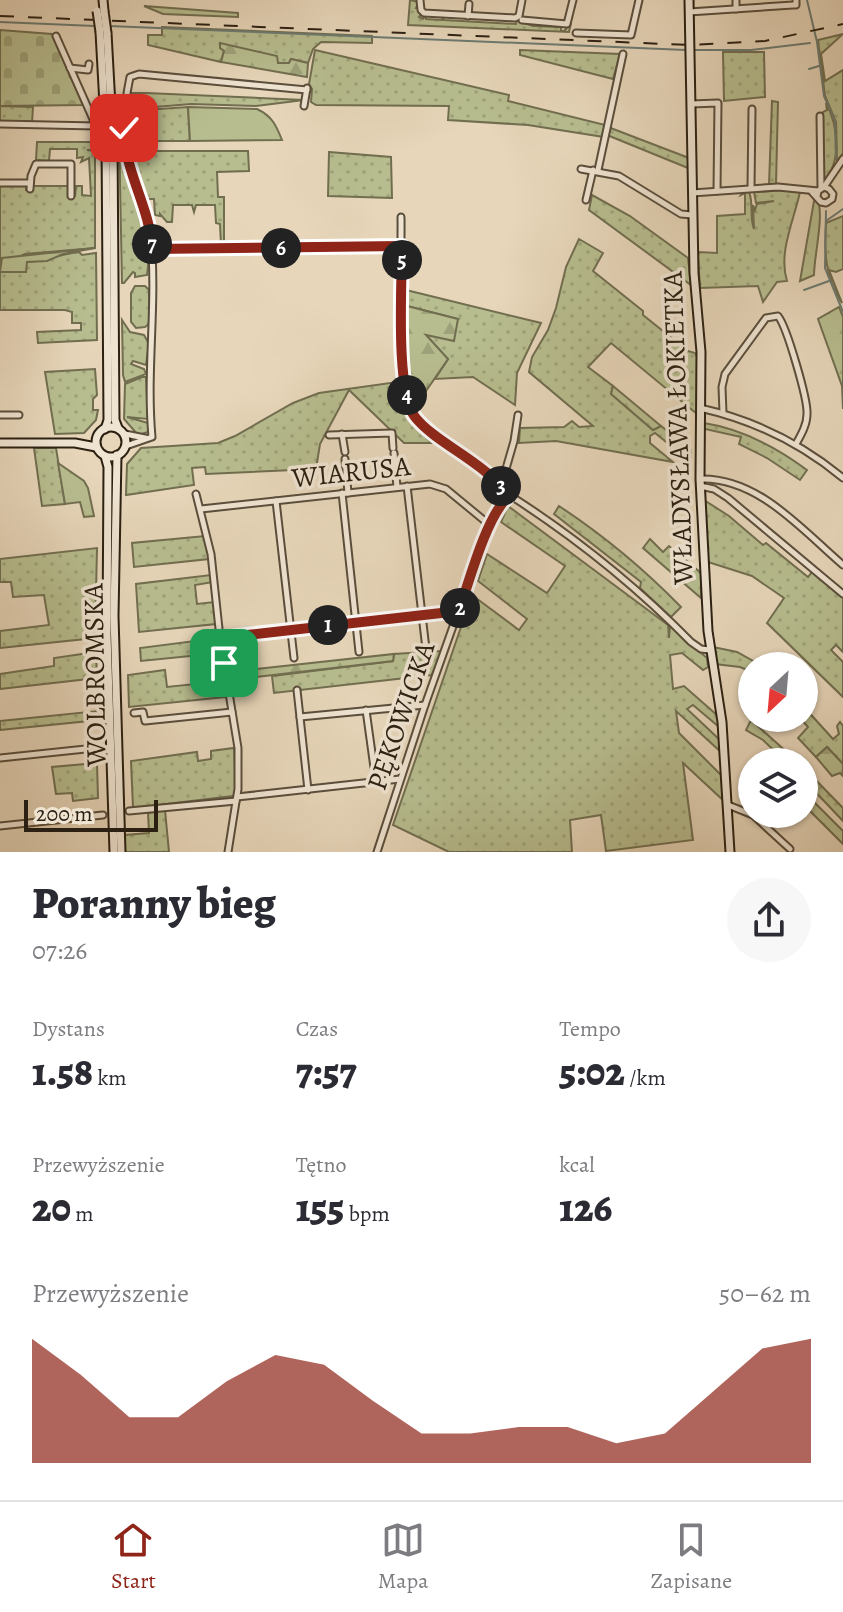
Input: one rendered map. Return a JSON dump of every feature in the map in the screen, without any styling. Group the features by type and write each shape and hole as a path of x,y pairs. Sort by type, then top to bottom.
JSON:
{"main road":[{"path":"95,0 100,11 112,98 114,396 115,420 126,446 117,455 111,497"},
{"path":"100,11 103,0"},
{"name":"WŁADYSŁAWA ŁOKIETKA","path":"689,0 692,215 701,352 700,482 710,650 722,722 730,852"},
{"path":"75,443 97,437 108,420 103,32"},
{"path":"105,429 122,431"},
{"path":"96,447 97,437"},
{"path":"0,443 75,443 96,447 105,456 111,497"},
{"path":"105,456 117,455"},
{"name":"WOLBROMSKA","path":"111,497 107,635 114,852"},
{"name":"WOLBROMSKA","path":"111,497 121,852"}],"street":[{"path":"420,0 424,13 517,18 522,0"},
{"path":"522,20 567,24 573,0"},
{"path":"576,33 631,35 639,0"},
{"path":"736,0 736,9"},
{"path":"689,12 796,2"},
{"path":"468,16 469,4"},
{"path":"0,124 96,126 56,36"},
{"path":"586,200 623,54"},
{"path":"70,68 88,70 89,64"},
{"path":"126,446 152,437 148,393 152,355 152,249 148,219 131,175 125,142 131,75 307,89 304,106"},
{"path":"691,104 718,103 717,191"},
{"path":"751,188 752,109"},
{"path":"820,116 818,191 822,202 828,202 833,196 834,173"},
{"path":"818,191 843,159"},
{"path":"0,183 30,186 31,175 38,163 71,164 71,196"},
{"path":"581,169 619,176 681,214 692,215"},
{"path":"692,193 778,187 831,190"},
{"path":"401,217 403,363 410,410 423,425 501,486 507,498 514,498 570,536 622,577 691,642 701,649 710,650"},
{"path":"152,249 402,246"},
{"path":"723,413 725,374 766,318 778,316 790,346 807,409 806,423 796,444"},
{"path":"700,408 747,421 796,444 843,478"},
{"path":"0,415 19,415"},
{"path":"501,486 518,415"},
{"path":"122,431 146,438"},
{"path":"329,435 392,433 397,487"},
{"path":"342,434 359,652"},
{"path":"700,482 727,480 756,494 843,565"},
{"path":"700,482 728,498 843,594"},
{"name":"WIARUSA","path":"201,509 430,484 443,487 491,526"},
{"path":"407,486 426,649"},
{"path":"196,494 211,554 220,638 238,748 236,799 228,852"},
{"name":"PĘKOWICKA","path":"377,852 459,611 491,526 507,498"},
{"path":"276,501 294,658"},
{"path":"220,638 459,611"},
{"path":"297,690 308,790"},
{"path":"300,717 425,705"},
{"path":"366,710 376,782"},
{"path":"134,713 143,712 145,721 232,712"},
{"path":"0,758 95,748"},
{"path":"129,811 400,779"},
{"path":"728,805 753,815 790,849"},
{"path":"0,826 103,815"}],"green space":[{"path":"410,0 419,2 416,8 419,8 422,14 419,17 423,19 425,15 426,19 442,20 443,16 444,20 516,24 517,20 533,26 561,27 561,31 571,23 569,32 408,25"},
{"path":"144,6 238,13 238,17 163,14"},
{"path":"162,27 372,36 372,43 321,42 313,49 308,63 291,59 289,63 278,63 224,51 221,62 148,45 148,35 162,35"},
{"path":"0,30 52,34 83,105 0,106"},
{"path":"843,34 821,54 825,81 843,70 843,153 837,162 836,122 825,96 818,40"},
{"path":"220,43 277,56 278,63 289,63 291,59 308,63 307,77 221,62 224,51"},
{"path":"315,50 509,95 508,101 605,125 604,137 528,125 448,120 449,106 316,105 311,102 312,89 309,84"},
{"path":"520,50 620,54 613,79 520,55"},
{"path":"723,52 764,52 765,97 724,101"},
{"path":"132,93 304,100 256,106 191,104 131,109"},
{"path":"772,101 778,102 776,184 769,185"},
{"path":"826,103 836,133 836,155 829,174 822,181 823,112 827,110"},
{"path":"0,106 33,107 32,123 0,122"},
{"path":"188,107 190,141 129,141 130,111"},
{"path":"188,107 257,109 273,122 282,140 190,141"},
{"path":"608,127 689,158 688,168 607,135"},
{"path":"119,130 122,130 127,167 146,224 149,244 147,275 135,277 133,272 124,283 122,283"},
{"path":"37,142 95,142 95,150 87,150 95,151 95,248 25,254 0,265 0,186 26,186 26,190 32,190 32,186 68,186 68,196 75,196 76,186 82,186 82,195 91,196 89,158 81,162 83,157 77,158 77,149 50,149 49,161 36,160"},
{"path":"134,151 248,151 249,171 217,172 218,197 224,197 224,245 221,245 220,224 216,223 215,205 196,205 194,212 192,205 173,205 172,222 167,222 160,214 155,215 154,199 145,199 134,167"},
{"path":"329,152 391,157 392,198 328,196"},
{"path":"743,192 749,192 754,229 753,205 755,210 757,204 774,201 756,203 754,192 800,192 784,259 787,281 777,282 763,302 758,286 700,288 698,256 699,252 717,253 717,216 745,214 745,193 741,195"},
{"path":"592,195 630,216 688,258 691,285 589,210"},
{"path":"817,199 820,224 814,275 800,281 814,201"},
{"path":"843,216 843,269 836,272 829,270 842,303 829,274 825,244 826,223"},
{"path":"579,239 603,253 593,271 643,311 643,315 688,351 695,353 698,359 697,414 611,343 588,367 613,386 611,394 653,430 661,426 691,450 690,461 655,433 650,436 650,443 673,462 556,441 519,443 520,428 564,427 572,421 579,427 593,426 529,372 532,357 548,330 566,267"},
{"path":"95,248 63,254 47,261 27,262 26,272 0,272 2,258"},
{"path":"79,252 82,255 96,253 97,340 38,343 37,332 81,330 81,323 72,323 72,312 65,310 0,310 0,272 26,272 26,262"},
{"path":"135,286 145,286 149,290 149,324 145,327 136,328 131,322 131,293"},
{"path":"406,290 541,323 517,373 515,405 473,377 435,379 448,359 425,334 458,319 407,306"},
{"path":"407,306 458,319 454,341 426,335 448,359 415,407 408,368"},
{"path":"839,307 843,317 843,409 842,386 818,319"},
{"path":"122,320 130,332 144,335 149,344 146,365 133,361 131,364 144,369 146,374 125,382 123,375"},
{"path":"95,369 97,395 93,399 93,410 98,410 96,420 84,433 55,434 45,372"},
{"path":"146,377 148,419 127,417 148,423 148,432 138,435 124,419 125,384"},
{"path":"397,382 407,417 432,443 404,443 349,390 320,444 316,469 206,474 205,467 192,468 194,485 126,495 127,464 141,448 218,443 293,403 319,393"},
{"path":"613,386 661,426 653,430 611,394"},
{"path":"704,423 758,440 807,470 800,480 739,444 741,437 705,429"},
{"path":"34,448 56,448 65,504 42,506"},
{"path":"58,463 84,481 94,516 84,517 80,502 65,504"},
{"path":"704,500 808,577 812,572 843,598 843,652 836,645 831,650 843,662 843,697 818,673 818,652 797,652 767,623 784,598 752,576 708,562"},
{"path":"508,506 668,625 669,638 670,626 707,658 708,667 703,670 682,653 670,655 673,689 684,686 718,716 719,727 693,705 687,709 721,741 722,753 676,711 679,733 723,777 724,801 683,763 693,840 606,851 601,815 570,820 572,852 449,852 393,825 472,595 519,630 527,619 478,581 487,554 547,593 565,566 501,522"},
{"path":"559,506 623,553 681,607 671,617 640,588 641,582 554,514"},
{"path":"205,536 209,559 134,567 132,543"},
{"path":"650,539 663,552 669,546 701,573 701,598 643,548"},
{"path":"97,548 95,638 0,648 0,631 49,625 44,595 13,597 11,582 0,582 0,559"},
{"path":"211,575 213,582 195,585 197,604 214,602 216,624 139,632 136,584"},
{"path":"218,638 220,653 141,661 140,648"},
{"path":"713,647 738,653 738,667 715,664"},
{"path":"441,651 432,675 274,693 272,676 393,661 394,654"},
{"path":"96,652 97,678 0,689 0,674 54,666 54,658"},
{"path":"394,654 393,661 230,680 229,672"},
{"path":"165,670 167,687 223,681 225,697 129,707 128,675"},
{"path":"98,711 99,720 0,730 0,721"},
{"path":"818,722 833,739 839,734 837,726 840,722 843,726 843,764 827,747 818,755 818,748 807,748 798,738 803,732 818,732"},
{"path":"749,732 764,732 782,748 771,748"},
{"path":"827,747 843,764 843,776 840,773 832,776 818,755"},
{"path":"234,748 236,791 233,796 133,808 131,761 197,752 198,761 211,759 211,751"},
{"path":"97,763 98,798 73,801 72,793 56,794 52,767"},
{"path":"818,782 843,808 843,821 818,795"},
{"path":"818,806 843,831 843,844 818,819"},
{"path":"165,810 169,852 125,852 125,835 149,833 148,813"}],"waterway":[{"path":"807,0 817,42 824,96 835,121 836,159"},
{"path":"0,22 95,26"},
{"path":"109,26 686,50"},
{"path":"694,50 751,50 810,43"},
{"path":"809,69 819,66"},
{"path":"826,221 843,209"},
{"path":"826,211 825,268 843,312"},
{"path":"804,290 829,281"}],"railway":[{"path":"0,16 690,45 765,41 843,24"}],"route":[{"path":"124,128 129,169 148,219 152,249 402,246 403,374 410,410 423,425 498,483 507,498 484,541 459,611 220,638 224,663"}]}
